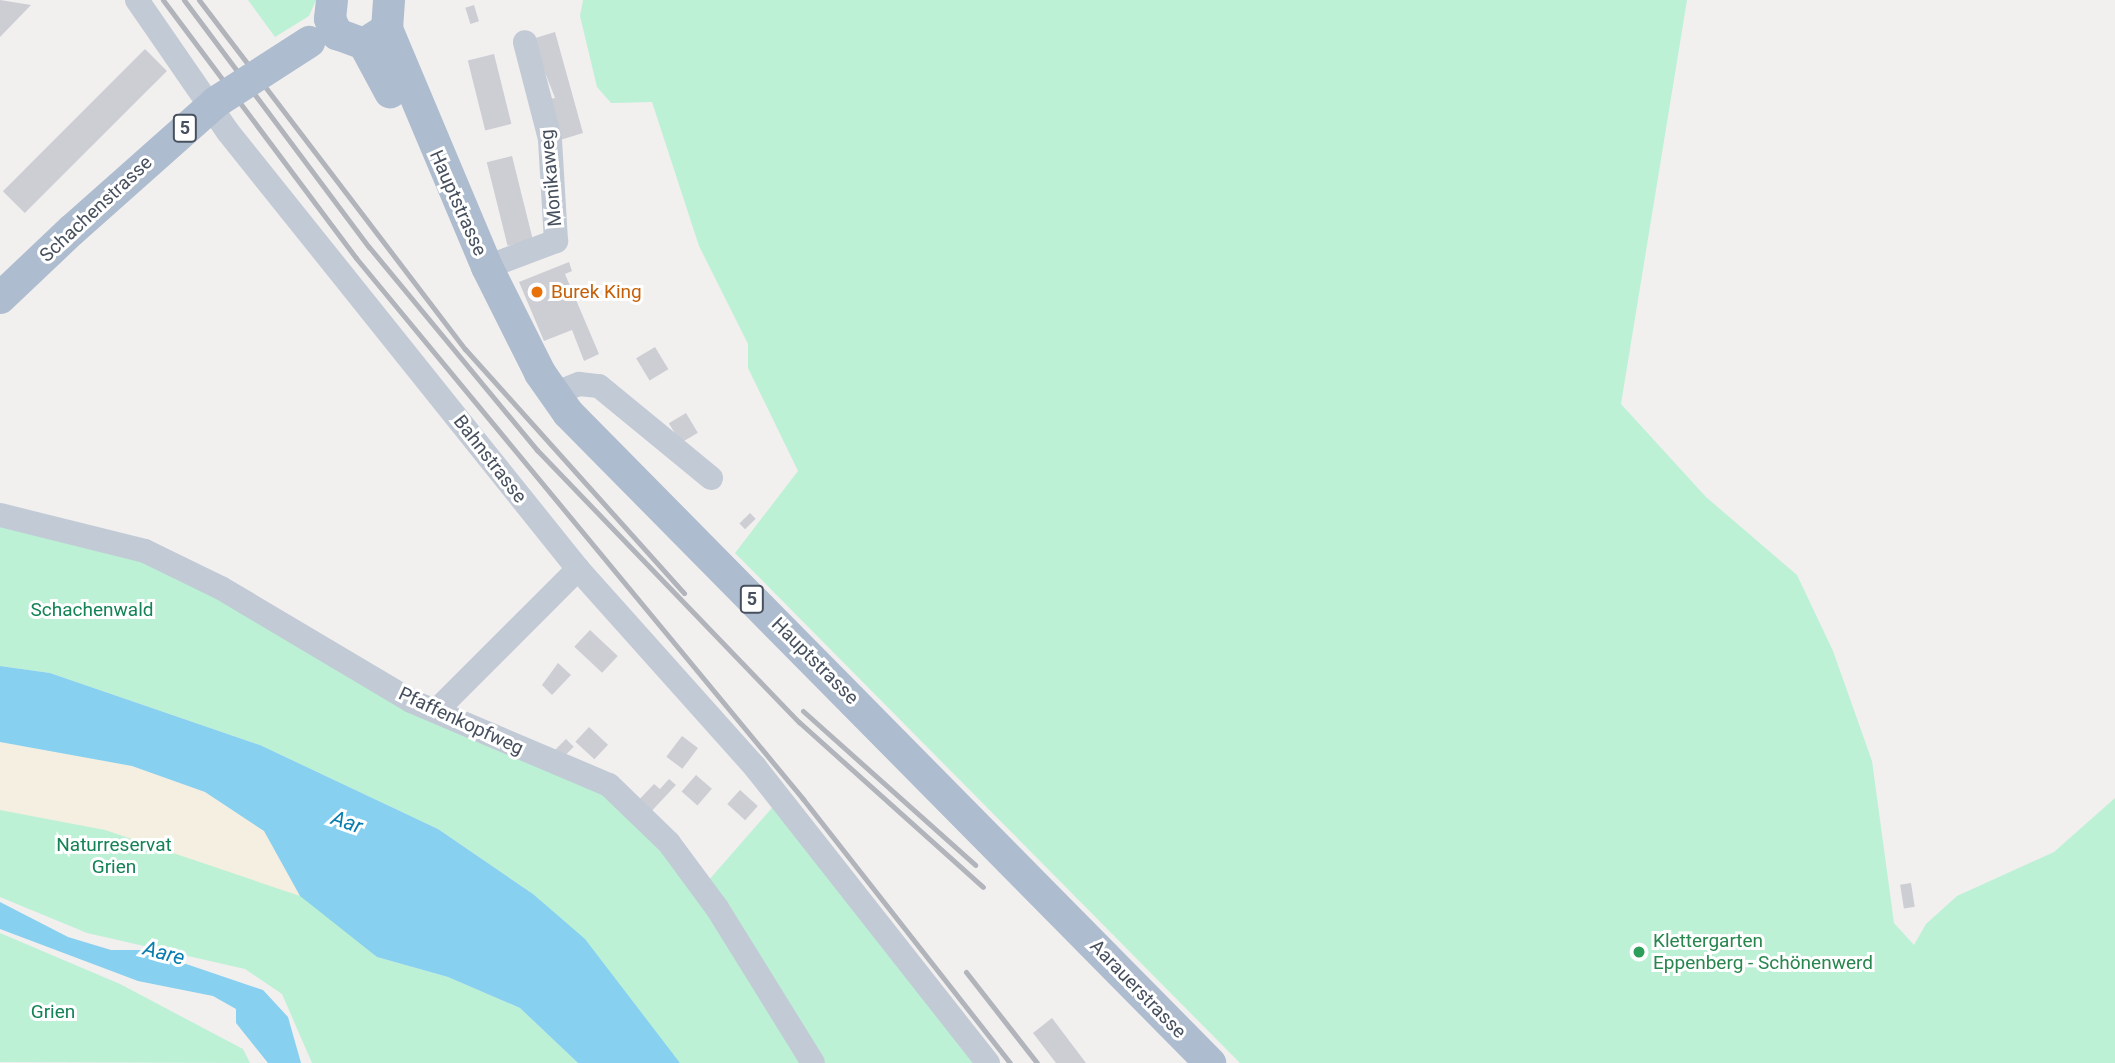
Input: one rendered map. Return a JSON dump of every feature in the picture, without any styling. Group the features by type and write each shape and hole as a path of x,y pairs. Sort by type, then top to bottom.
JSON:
{"main road":[{"path":"325,23 343,39 380,24"},
{"name":"Schachenstrasse","path":"0,298 216,102 325,23"},
{"name":"Hauptstrasse","path":"380,24 487,267 547,383"},
{"name":"Hauptstrasse","path":"380,24 495,315 547,383 613,463 1066,914"},
{"name":"Aarauerstrasse","path":"1066,914 1210,1063"}],"street":[{"name":"Bahnstrasse","path":"137,0 228,132 578,569 755,767 864,901 988,1063"},
{"name":"Monikaweg","path":"487,267 556,241 550,139 525,42"},
{"path":"547,383 599,386 711,478"},
{"name":"Pfaffenkopfweg","path":"0,515 145,551 436,711 609,785 669,843 717,908 813,1063"},
{"path":"436,711 578,569"}],"green space":[{"path":"248,0 316,0 309,16 275,37"},
{"path":"583,0 1687,0 1621,404 1706,497 1797,575 1833,651 1872,761 1894,923 1914,945 1926,924 1957,896 2054,852 2115,798 2115,1063 1240,1063 735,553 798,471 748,368 748,344 699,246 652,102 611,103 597,87 580,16"},
{"name":"Schachenwald","path":"0,515 114,540 411,701 585,778 661,843 806,1063 680,1063 533,894 438,829 260,745 50,673 0,666"},
{"name":"Naturreservat Grien","path":"0,755 121,774 347,927 377,957 448,977 520,1008 578,1063 312,1063 282,994 245,969 87,933 0,897"},
{"path":"778,801 980,1063 817,1063 708,881"},
{"name":"Grien","path":"0,933 120,984 243,1049 250,1063 0,1062"}],"sand":[{"path":"0,742 132,766 205,792 264,831 300,896 105,830 0,810"}],"water":[{"name":"Aar","path":"0,666 50,673 260,745 438,829 533,894 585,939 680,1063 578,1063 520,1008 448,977 377,957 300,896 264,831 205,792 132,766 0,742"},
{"path":"0,902 68,937 111,950 145,950 263,990 288,1017 301,1063 268,1063 236,1023 236,1009 213,996 138,981 0,929"}],"building":[{"path":"0,0 31,5 0,37"},
{"path":"474,5 479,21 470,24 465,8"},
{"path":"555,32 583,133 560,140 549,99 555,98 532,39"},
{"path":"145,49 167,71 25,213 3,191"},
{"path":"494,54 511,124 485,130 468,61"},
{"path":"512,156 533,239 508,246 487,162"},
{"path":"569,262 572,271 565,274 599,354 584,361 572,330 544,341 519,282"},
{"path":"655,347 668,369 650,381 636,358"},
{"path":"686,413 698,433 681,443 669,423"},
{"path":"750,513 756,519 745,529 739,524"},
{"path":"590,630 618,656 602,673 574,647"},
{"path":"558,663 571,675 552,695 542,685"},
{"path":"589,727 608,745 594,759 575,742"},
{"path":"682,736 698,748 682,769 666,757"},
{"path":"566,739 574,747 562,759 554,751"},
{"path":"696,775 712,789 697,805 682,792"},
{"path":"669,779 676,785 647,816 635,804 654,784 660,789"},
{"path":"740,790 758,806 745,820 727,804"},
{"path":"1911,883 1915,907 1904,908 1900,885"},
{"path":"1052,1018 1086,1063 1056,1063 1033,1033"}],"railway":[{"path":"163,0 356,258 803,799 1010,1063"},
{"path":"184,0 369,247 537,450 799,722 983,887"},
{"path":"199,0 465,349 684,593"},
{"path":"803,711 975,865"},
{"path":"966,972 1037,1063"}],"place":[{"name":"Burek King","path":"537,292"},
{"name":"Klettergarten Eppenberg - Schönenwerd","path":"1639,952"}],"water label":[{"name":"Aare","path":"164,953"}]}
